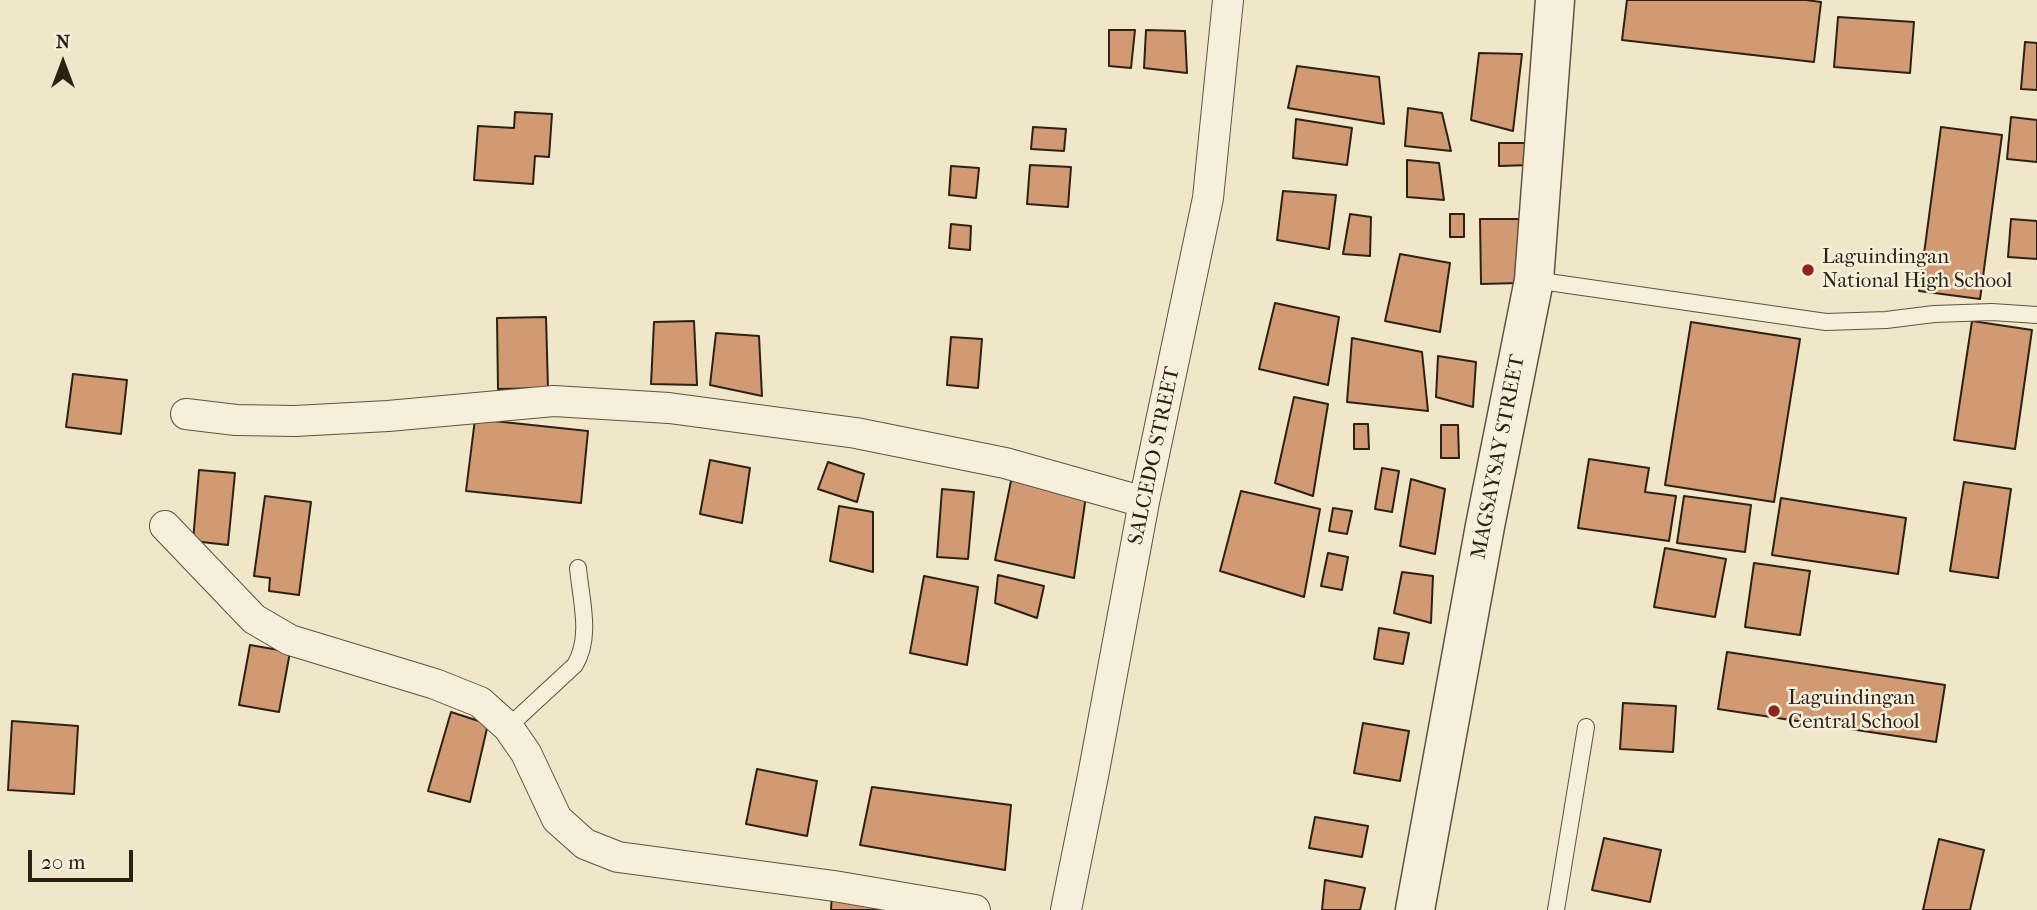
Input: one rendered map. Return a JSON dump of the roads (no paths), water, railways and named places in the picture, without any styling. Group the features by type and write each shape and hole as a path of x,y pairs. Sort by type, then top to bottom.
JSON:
{"street":[{"name":"SALCEDO STREET","path":"1066,910 1144,502 1208,198 1228,0"},
{"name":"MAGSAYSAY STREET","path":"1415,910 1485,526 1534,280 1555,0"},
{"path":"186,414 236,421 295,421 388,416 554,401 669,408 856,433 1005,463 1144,502"},
{"path":"165,526 254,619 290,640 435,684 480,702 508,727 526,753 557,818 585,845 618,857 834,886 975,910"}],"lane":[{"path":"1534,280 1826,322 1886,320 1934,314 2037,315"},
{"path":"508,727 575,665 582,653 585,638 578,568"},
{"path":"1556,910 1586,727"}],"place":[{"name":"Laguindingan National High School","path":"1808,270"},
{"name":"Laguindingan Central School","path":"1774,711"}]}
